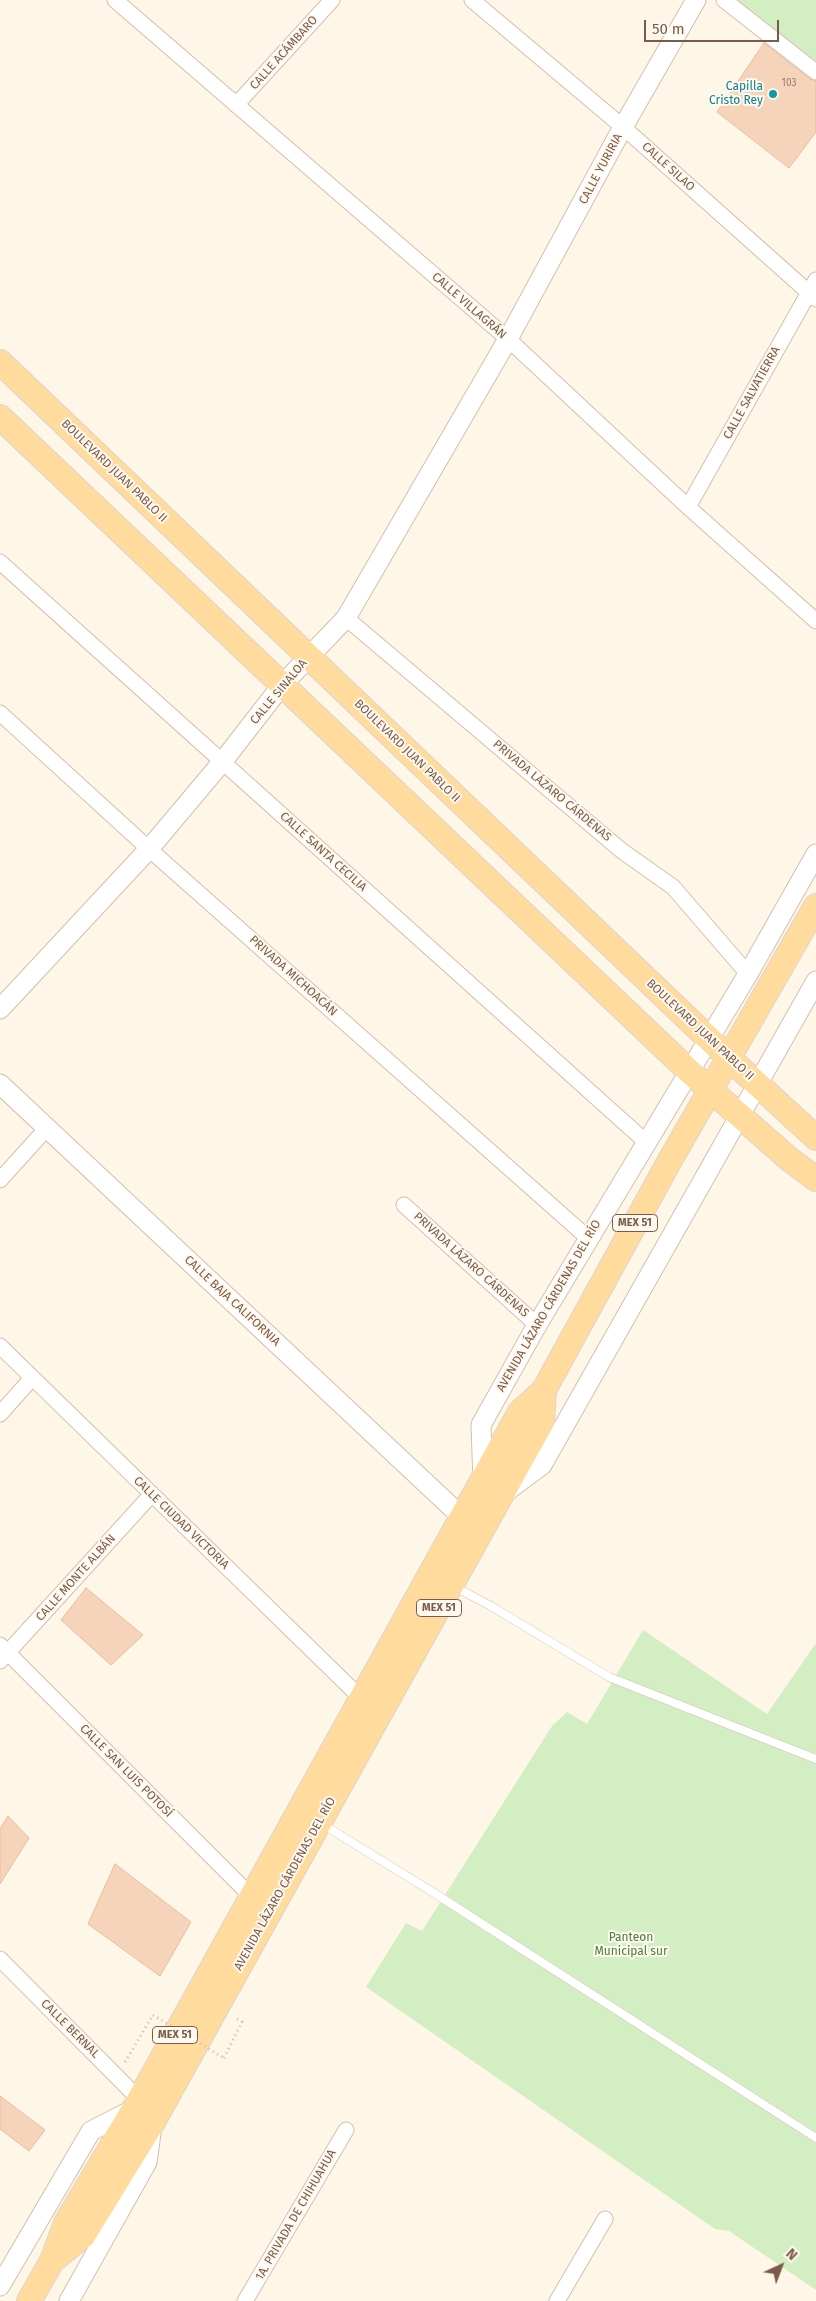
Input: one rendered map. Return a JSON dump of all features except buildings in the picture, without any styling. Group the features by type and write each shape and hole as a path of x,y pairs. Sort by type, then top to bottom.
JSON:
{"main road":[{"name":"BOULEVARD JUAN PABLO II","path":"0,362 730,1059 816,1138"},
{"path":"0,417 689,1071 740,1118 816,1179"},
{"name":"AVENIDA LÁZARO CÁRDENAS DEL RÍO","path":"142,2110 251,1896 309,1816 362,1699 463,1518 493,1488 542,1422 544,1390 710,1090 730,1059 816,906"},
{"name":"AVENIDA LÁZARO CÁRDENAS DEL RÍO","path":"29,2301 52,2261 66,2223 142,2110 309,1816 451,1585 493,1488"}],"street":[{"name":"CALLE VILLAGRÁN","path":"115,0 508,339 688,507 816,621"},
{"name":"CALLE ACÁMBARO","path":"236,105 332,0"},
{"name":"CALLE SILAO","path":"472,0 814,290"},
{"name":"CALLE YURIRIA","path":"508,339 623,127 696,0"},
{"path":"724,0 816,72"},
{"name":"CALLE SALVATIERRA","path":"688,507 814,290"},
{"name":"CALLE SINALOA","path":"0,1009 149,849 222,762 282,685 346,618 508,339"},
{"name":"CALLE SANTA CECILIA","path":"0,562 646,1142"},
{"name":"PRIVADA LÁZARO CÁRDENAS","path":"346,618 622,851 673,887 748,974"},
{"name":"PRIVADA MICHOACÁN","path":"0,713 149,849 588,1238"},
{"name":"AVENIDA LÁZARO CÁRDENAS DEL RÍO","path":"816,854 748,974 588,1238 481,1425 493,1488 542,1465 816,981"},
{"name":"CALLE BAJA CALIFORNIA","path":"0,1084 463,1518"},
{"path":"0,1180 47,1128"},
{"name":"PRIVADA LÁZARO CÁRDENAS","path":"404,1205 537,1325"},
{"name":"CALLE CIUDAD VICTORIA","path":"0,1346 362,1699"},
{"path":"0,1414 32,1378"},
{"name":"CALLE MONTE ALBÁN","path":"3,1653 152,1494"},
{"name":"CALLE SAN LUIS POTOSÍ","path":"3,1653 251,1896"},
{"name":"CALLE BERNAL","path":"0,1959 116,2075 142,2110"},
{"path":"0,2286 91,2131 142,2110 147,2162 69,2301"},
{"name":"1A. PRIVADA DE CHIHUAHUA","path":"246,2301 346,2130"},
{"path":"558,2301 605,2219"}],"lane":[{"path":"451,1585 491,1606 609,1677 816,1759"},
{"path":"309,1816 431,1891 816,2138"}],"path":[{"path":"116,2075 153,2015 224,2058 242,2022"}],"green space":[{"path":"722,0 816,0 816,76"},
{"name":"Panteon Municipal sur","path":"643,1630 767,1714 816,1643 816,2290 729,2231 715,2229 366,1987 406,1923 422,1931 552,1726 567,1712 587,1724"}],"place":[{"name":"Capilla Cristo Rey","path":"773,94"}]}
